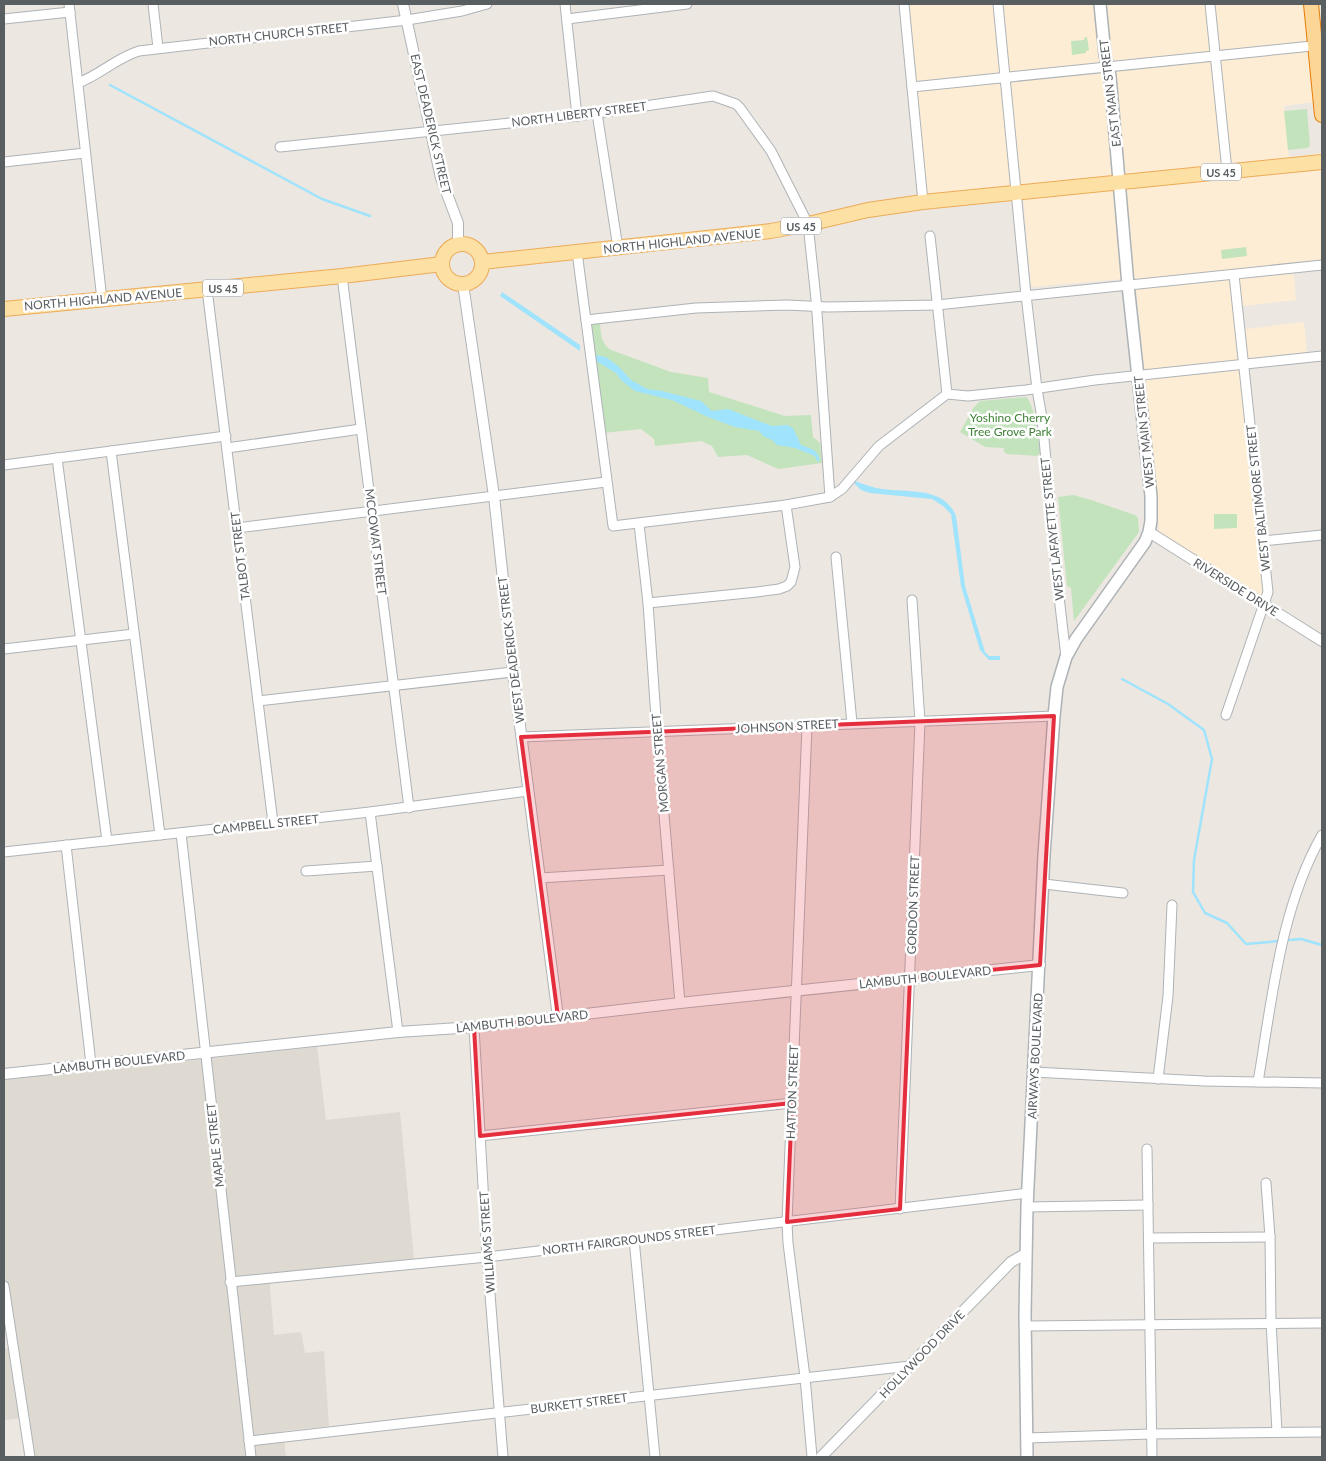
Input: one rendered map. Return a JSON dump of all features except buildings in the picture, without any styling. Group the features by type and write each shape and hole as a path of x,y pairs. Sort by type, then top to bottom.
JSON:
{"highway":[{"path":"1311,4 1319,46 1322,114"}],"main road":[{"name":"EAST MAIN STREET","path":"1100,4 1119,182"},
{"name":"US 45","path":"1119,182 1322,162"},
{"name":"NORTH HIGHLAND AVENUE","path":"482,262 771,231 868,210 923,202 1119,182"},
{"name":"WEST MAIN STREET","path":"1066,657 1076,639 1138,554 1150,532 1151,496 1119,182"},
{"path":"458,244 465,244 476,250 482,262 475,279 463,284 456,283 446,276 442,264 446,251 458,244"},
{"name":"NORTH HIGHLAND AVENUE","path":"4,309 342,276 442,264"},
{"name":"AIRWAYS BOULEVARD","path":"1028,1457 1025,1326 1027,1207 1054,716 1057,687 1066,657"}],"street":[{"path":"153,4 158,48"},
{"name":"EAST DEADERICK STREET","path":"403,4 441,178 458,223 458,244"},
{"name":"NORTH CHURCH STREET","path":"78,83 92,78 115,61 129,54 158,48 407,20 462,12 487,4"},
{"path":"565,4 577,116"},
{"path":"567,19 687,4"},
{"path":"904,4 923,202"},
{"name":"WEST LAFAYETTE STREET","path":"998,4 1026,295 1042,418 1066,657"},
{"path":"1210,4 1227,171"},
{"path":"4,19 70,8 102,300"},
{"path":"912,86 1319,46"},
{"name":"NORTH LIBERTY STREET","path":"280,147 577,116 713,96 736,104 740,108 771,151 808,224"},
{"path":"597,113 618,248"},
{"path":"4,151 4,162 85,153"},
{"path":"808,224 817,307 830,497"},
{"path":"930,236 947,394"},
{"path":"576,252 613,526 786,505 830,497 842,489 879,446 947,394 968,396 1037,389 1138,375 1322,356"},
{"path":"586,320 696,308 937,304 1322,265"},
{"name":"WEST BALTIMORE STREET","path":"1226,715 1268,592 1234,275"},
{"name":"MCCOWAT STREET","path":"342,276 409,808"},
{"name":"WEST DEADERICK STREET","path":"463,284 494,496 513,672 558,1017"},
{"name":"TALBOT STREET","path":"207,289 273,823"},
{"path":"227,448 362,430"},
{"path":"4,465 226,436"},
{"path":"111,451 160,835"},
{"path":"57,458 107,841"},
{"path":"237,528 606,482"},
{"path":"648,602 779,590 787,586 792,582 795,567 786,505"},
{"name":"MORGAN STREET","path":"638,524 648,602 680,1003"},
{"name":"RIVERSIDE DRIVE","path":"1150,532 1322,641"},
{"path":"1263,542 1322,534"},
{"path":"836,557 852,724"},
{"name":"GORDON STREET","path":"900,1209 920,722 912,600"},
{"path":"4,649 134,634"},
{"path":"258,701 513,672"},
{"name":"JOHNSON STREET","path":"521,737 1054,716"},
{"name":"HATTON STREET","path":"806,726 787,1222 805,1377 812,1457"},
{"name":"CAMPBELL STREET","path":"4,852 409,808 528,791"},
{"path":"370,812 398,1032"},
{"name":"MAPLE STREET","path":"181,833 251,1457"},
{"path":"1258,1082 1288,919 1301,882 1322,835"},
{"path":"66,845 90,1064"},
{"path":"306,871 377,866"},
{"path":"540,878 668,870"},
{"path":"1044,884 1123,892"},
{"path":"1158,1079 1168,996 1172,905"},
{"name":"LAMBUTH BOULEVARD","path":"4,1074 398,1032 474,1027 795,990 1040,965"},
{"name":"WILLIAMS STREET","path":"474,1027 487,1257 503,1457"},
{"path":"1034,1072 1158,1079 1322,1083"},
{"path":"480,1136 792,1103"},
{"path":"1147,1149 1152,1457"},
{"path":"1266,1184 1270,1236 1271,1322 1277,1432"},
{"name":"NORTH FAIRGROUNDS STREET","path":"230,1282 487,1257 1028,1193"},
{"path":"1027,1207 1148,1205"},
{"path":"1149,1238 1270,1236"},
{"path":"634,1239 655,1457"},
{"name":"HOLLYWOOD DRIVE","path":"821,1457 1011,1262 1025,1254"},
{"path":"4,1286 5,1308 30,1457"},
{"path":"1025,1326 1271,1322 1322,1323"},
{"name":"BURKETT STREET","path":"249,1441 910,1366"},
{"path":"1027,1438 1322,1432"}],"highlighted area":[{"path":"1054,716 1040,965 910,978 900,1209 787,1222 792,1103 480,1136 474,1027 558,1017 521,737"}],"shaded area":[{"path":"906,4 1305,4 1314,102 1284,106 1289,157 1321,153 1322,261 1293,267 1296,300 1236,307 1238,330 1304,322 1307,354 1241,363 1264,586 1264,602 1159,533 1135,278 1031,287 1022,186 926,196"},
{"path":"317,1047 326,1120 400,1112 414,1259 308,1273 269,1276 274,1335 301,1332 305,1353 324,1351 329,1426 283,1431 286,1457 31,1457 25,1418 4,1420 4,1349 15,1347 4,1269 4,1081 9,1078 156,1061 178,1062"}],"green space":[{"path":"1087,37 1089,50 1086,53 1072,55 1071,41 1084,40"},
{"path":"1307,109 1310,146 1288,150 1284,111"},
{"path":"1246,247 1247,256 1222,259 1221,250"},
{"path":"600,323 603,342 611,350 671,372 708,378 709,392 785,416 811,415 813,437 820,443 822,463 778,469 747,455 718,457 712,446 701,441 655,446 654,439 641,429 603,433 589,329 593,324"},
{"name":"Yoshino Cherry Tree Grove Park","path":"1026,397 1032,406 1036,423 1040,453 1037,456 1007,454 1004,452 1004,448 985,447 960,432 974,407 980,401"},
{"path":"1073,495 1135,515 1138,518 1139,532 1074,621 1071,588 1067,586 1058,497"},
{"path":"1214,514 1237,514 1237,528 1214,529"}],"water":[{"path":"502,292 580,345 580,351 500,296"},
{"path":"595,355 606,357 618,366 631,380 647,389 701,401 712,411 728,409 772,426 787,425 793,428 801,445 818,454 820,461 817,461 815,456 795,448 777,445 759,431 735,427 672,400 635,391 621,380 616,373 596,361"},
{"path":"855,481 872,487 934,495 950,506 956,516 965,586 985,652 989,656 1000,656 1000,660 989,660 980,650 961,586 951,514 932,499 870,493 861,490 854,483"}],"waterway":[{"path":"110,85 322,199 370,216"},
{"path":"1122,679 1168,704 1204,730 1212,759 1194,860 1193,892 1205,913 1227,923 1246,944 1301,939 1322,945"}]}
